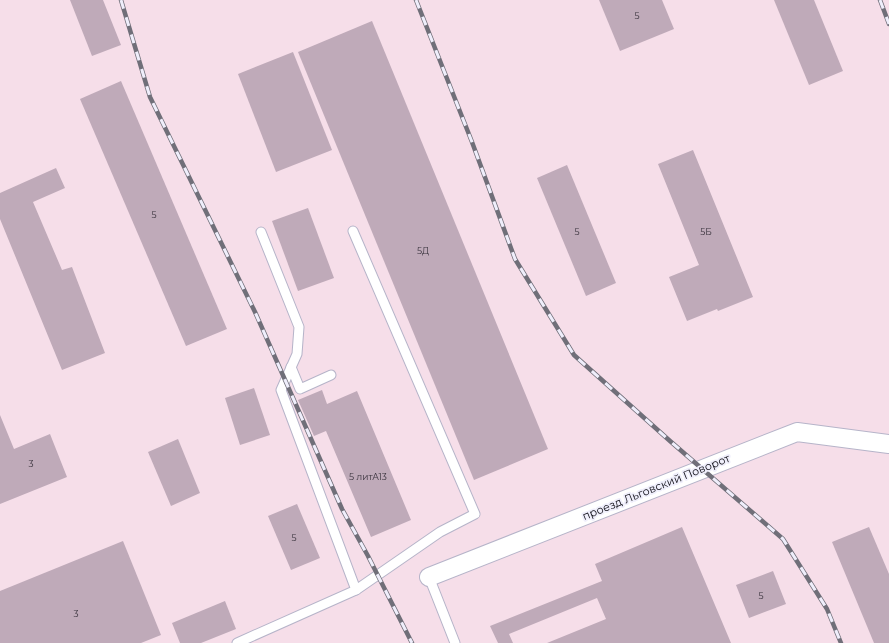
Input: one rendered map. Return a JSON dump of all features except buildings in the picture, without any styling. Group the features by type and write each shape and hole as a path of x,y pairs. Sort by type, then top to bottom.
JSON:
{"street":[{"name":"проезд Льговский Поворот","path":"429,577 797,432 889,444"}],"lane":[{"path":"237,643 356,590 440,532 475,514 353,231"},
{"path":"261,232 299,327 297,354 281,390 356,590"},
{"path":"291,367 300,389 332,375"},
{"path":"429,577 455,643"}],"shaded area":[{"path":"0,0 889,0 889,643 0,643"}],"railway":[{"path":"121,0 150,97 255,312 342,509 368,556 412,643"},
{"path":"416,0 472,142 515,259 574,355 783,539 827,609 841,643"},
{"path":"880,0 889,24"}]}
